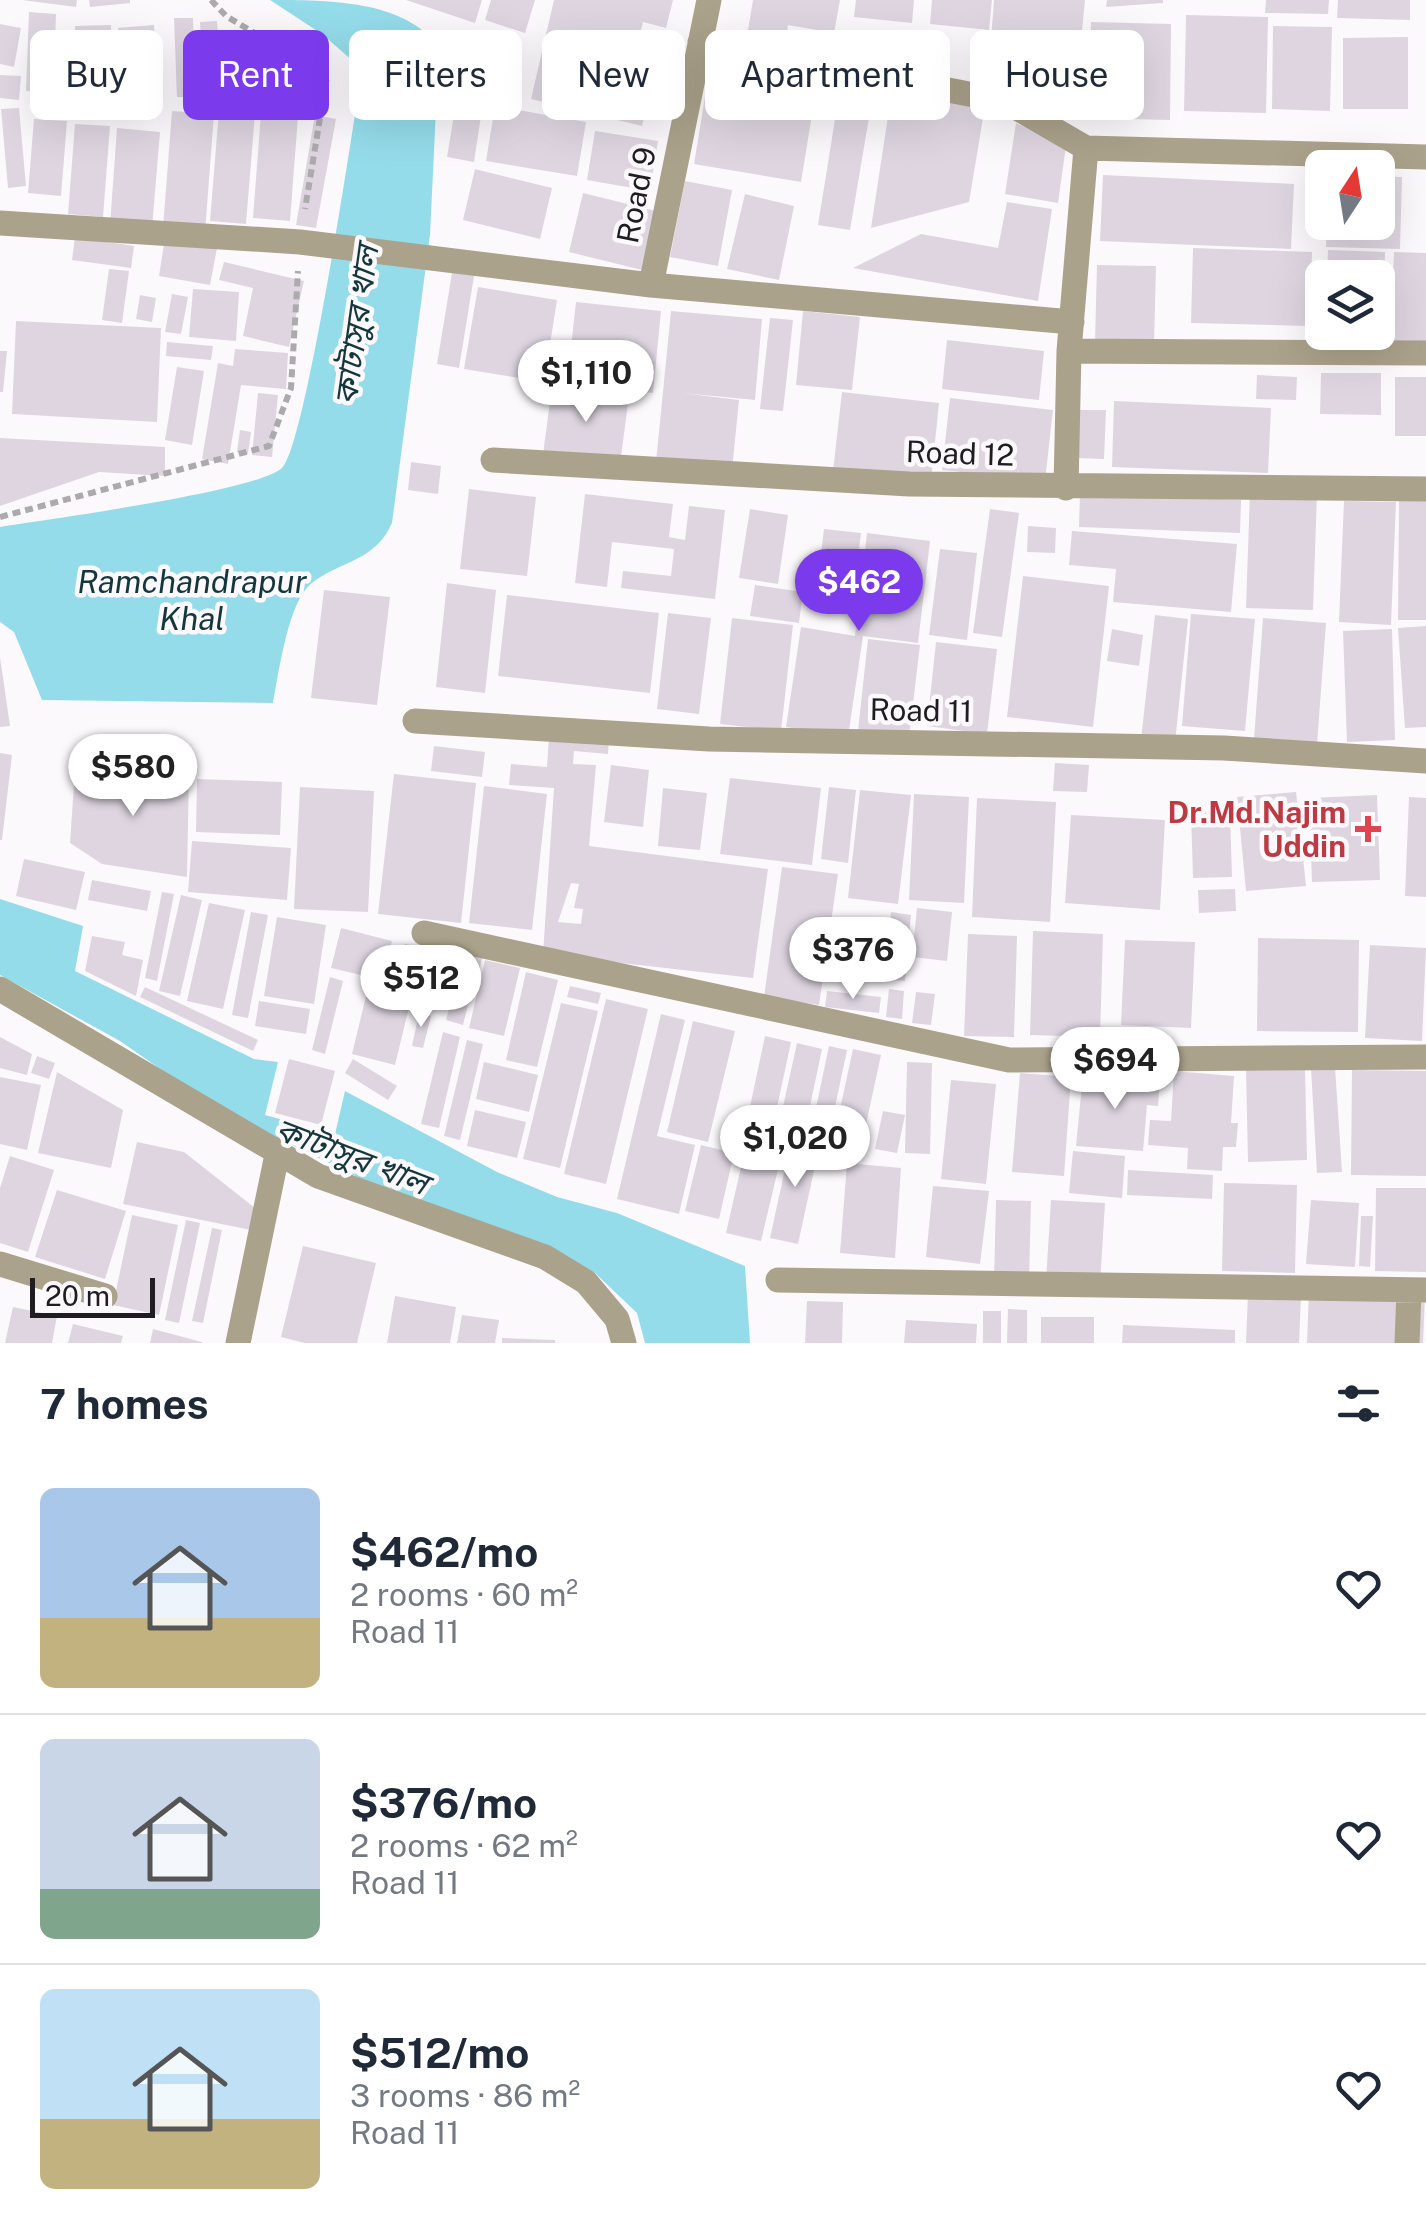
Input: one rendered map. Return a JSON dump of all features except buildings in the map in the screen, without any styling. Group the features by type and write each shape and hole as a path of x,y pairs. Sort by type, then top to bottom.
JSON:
{"street":[{"name":"Road 9","path":"651,285 708,0"},
{"path":"700,42 1005,101 1086,148 1426,158"},
{"path":"1066,488 1069,351 1086,148"},
{"path":"0,223 300,242 651,285 1072,322"},
{"path":"1069,351 1426,353"},
{"name":"Road 12","path":"493,460 854,482 1066,488 1426,490"},
{"name":"Road 11","path":"415,720 709,739 1224,748 1426,762"},
{"path":"424,933 1008,1060 1426,1057"},
{"path":"0,990 318,1176 545,1257 586,1282 617,1320 624,1343"},
{"path":"238,1343 278,1150"},
{"path":"0,1264 104,1296"},
{"path":"778,1280 1417,1290 1407,1343"}],"path":[{"path":"0,517 270,446 291,388 300,242 327,76 226,16 211,0"}],"water":[{"name":"Ramchandrapur Khal","path":"270,0 363,6 386,11 422,30 349,30 349,58 329,40 329,30 316,30"},
{"name":"Ramchandrapur Khal","path":"354,120 436,120 430,235 392,523 376,546 323,575 304,592 286,638 273,703 42,700 14,632 0,622 0,527 149,504 233,486 282,468 303,407"},
{"name":"কাটাসুর খাল","path":"0,899 83,926 75,971 254,1059 278,1062 265,1115 335,1134 345,1091 497,1172 557,1197 617,1213 745,1266 750,1343 645,1343 637,1313 595,1273 524,1239 398,1197 215,1107 120,1041 0,975"}],"place":[{"name":"Dr.Md.Najim Uddin","path":"1368,829"}]}
